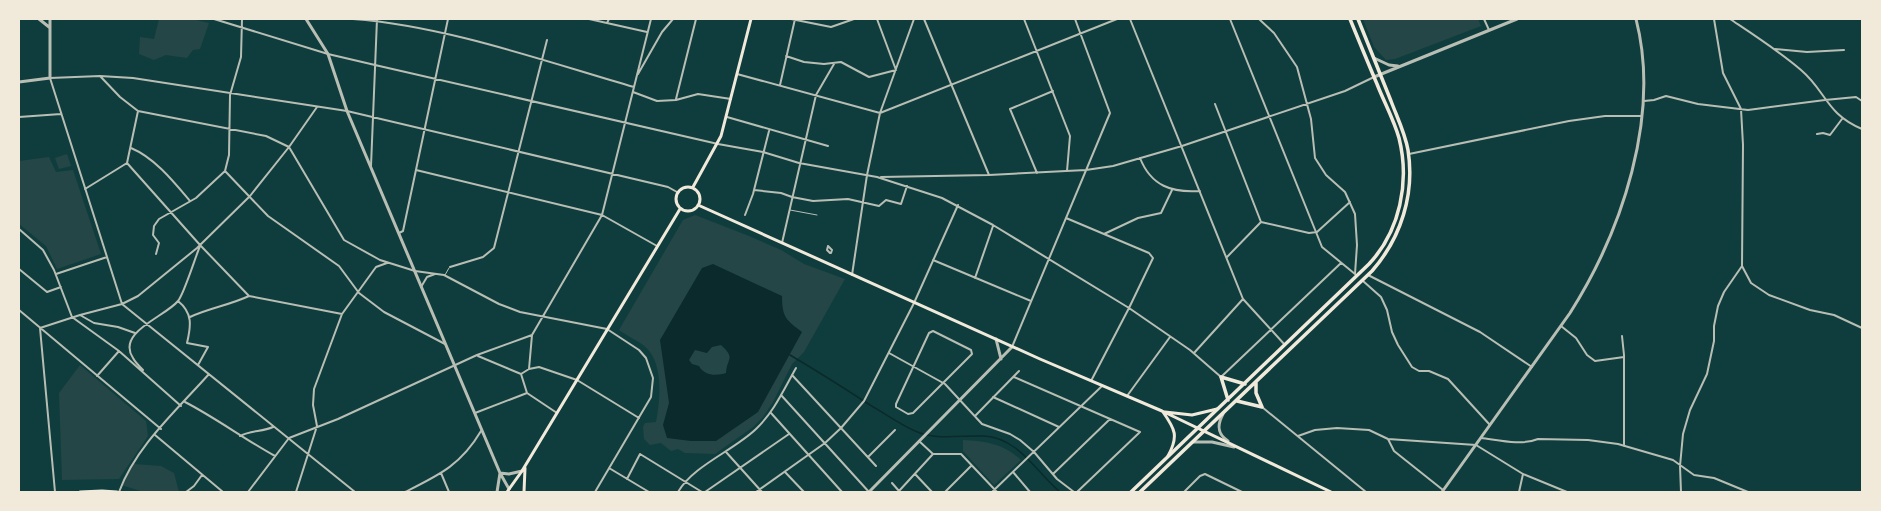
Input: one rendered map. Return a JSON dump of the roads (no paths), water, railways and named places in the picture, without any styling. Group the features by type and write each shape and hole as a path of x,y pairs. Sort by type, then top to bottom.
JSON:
{"main road":[{"path":"693,187 718,144 727,118 751,19"},
{"path":"1131,492 1375,258 1388,236 1399,207 1403,178 1403,158 1398,138 1350,19"},
{"path":"1140,492 1363,280 1390,247 1403,216 1409,182 1408,154 1404,134 1358,19"},
{"path":"684,187 693,187 700,195 698,205 690,211 680,209 675,200 677,192 684,187"},
{"path":"698,205 996,340 1162,411 1331,492"},
{"path":"510,491 680,209"},
{"path":"1221,377 1245,384"},
{"path":"1221,377 1228,400"},
{"path":"1256,382 1256,393 1262,407"},
{"path":"1237,401 1262,407"},
{"path":"1162,411 1192,415 1219,408"},
{"path":"1162,411 1173,426 1175,433 1172,447 1165,460"},
{"path":"524,492 525,466"},
{"path":"80,492 102,490 118,492"}],"street":[{"path":"39,19 50,27"},
{"path":"50,19 50,78 122,304 355,492"},
{"path":"214,19 328,54 718,144 763,152 799,163 877,177 907,186 958,205 1049,259 1129,308 1193,353 1221,377 1341,263"},
{"path":"156,254 159,243 153,235 154,226 159,219 190,201 225,171 229,155 230,95 241,57 243,28 242,19"},
{"path":"306,19 328,54 347,111 500,473 510,491"},
{"path":"353,19 376,20 445,33 634,87"},
{"path":"399,233 403,231 448,19"},
{"path":"589,19 648,32"},
{"path":"607,23 609,19"},
{"path":"529,369 532,335 602,215 651,19"},
{"path":"636,77 662,32 673,19"},
{"path":"676,100 696,19"},
{"path":"791,19 831,27 854,19"},
{"path":"877,19 896,70"},
{"path":"852,274 867,175 880,114 914,19"},
{"path":"924,19 989,175"},
{"path":"1024,19 1038,51 1070,136 1067,171"},
{"path":"781,395 869,492 1012,347 1110,111 1075,19"},
{"path":"737,74 816,94 880,114 1118,19"},
{"path":"1130,19 1243,299 1285,345"},
{"path":"1230,19 1322,247 1356,275"},
{"path":"1259,19 1274,33 1297,67 1311,119 1315,158 1326,175 1345,192 1355,214 1357,245 1356,275"},
{"path":"1484,19 1489,30"},
{"path":"877,177 1037,173 1086,170 1113,166 1182,146 1345,91 1400,66 1517,19"},
{"path":"1388,439 1394,451 1443,491 1561,326 1588,283 1614,225 1631,175 1642,116 1643,64 1636,19"},
{"path":"1714,19 1723,73 1741,109 1743,145 1742,266 1751,283 1769,295 1810,310 1834,315 1862,328"},
{"path":"1730,19 1802,71 1825,100 1842,118 1862,129"},
{"path":"371,167 376,20"},
{"path":"780,85 795,20"},
{"path":"450,267 484,258 494,248 547,40"},
{"path":"1773,49 1806,52 1844,50"},
{"path":"786,56 804,62 834,64 841,62 869,77 896,70"},
{"path":"1374,58 1389,65 1400,66"},
{"path":"782,243 799,163 816,94 834,64"},
{"path":"100,76 120,97 138,111 266,136 289,147 344,240 380,260 414,270 444,275 499,304 542,317 607,329 639,350 646,358 650,368 653,378 652,393 639,418 595,492"},
{"path":"19,82 50,78 100,76 133,78 230,95 347,111 668,187 677,192"},
{"path":"1037,173 1010,109 1053,91"},
{"path":"633,92 657,101 676,100 698,94 731,99"},
{"path":"1642,101 1654,100 1666,96 1698,104 1741,109 1825,100 1856,98 1862,101"},
{"path":"1215,104 1261,222"},
{"path":"40,328 72,317 122,304 138,296 200,245 250,196 289,147 317,107"},
{"path":"85,189 127,163 138,111"},
{"path":"19,117 61,114"},
{"path":"1408,154 1569,121 1605,116 1642,116"},
{"path":"727,118 805,141 828,146"},
{"path":"1817,134 1830,134 1842,118"},
{"path":"745,215 754,190 769,131"},
{"path":"131,148 140,152 165,172 190,201"},
{"path":"1140,158 1147,173 1154,180 1172,190 1186,192 1200,191"},
{"path":"127,163 200,245 249,296"},
{"path":"416,170 508,191 602,215 657,246"},
{"path":"225,171 268,216 339,266 359,292 384,312 446,345"},
{"path":"754,190 781,193 792,197 813,201 844,199 879,206 886,200 901,204 907,186"},
{"path":"1104,234 1138,218 1162,213 1172,190"},
{"path":"1261,222 1309,233 1317,232 1350,202"},
{"path":"756,492 825,443 841,428 869,394 914,303 958,205"},
{"path":"1066,218 1149,253 1153,258 1091,381"},
{"path":"1227,257 1261,222"},
{"path":"975,278 993,225"},
{"path":"19,229 43,250 56,274 72,317 146,374 181,406"},
{"path":"146,374 132,357 129,350 130,340 137,330 148,325 178,301 200,245"},
{"path":"56,274 107,257"},
{"path":"934,260 1031,301"},
{"path":"296,492 317,426 313,405 314,389 342,314 376,267 388,262"},
{"path":"1681,492 1680,466 1684,434 1690,410 1707,374 1714,341 1714,326 1718,306 1724,292 1742,266"},
{"path":"19,269 46,292 61,287"},
{"path":"422,287 428,276 437,274"},
{"path":"1368,275 1480,332 1532,367"},
{"path":"1363,280 1381,297 1387,310 1395,339 1412,367 1419,371 1429,371 1448,379 1476,411 1490,424"},
{"path":"190,317 212,307 249,296 342,314"},
{"path":"1193,353 1243,299"},
{"path":"178,301 185,306 192,322 187,343 208,347 198,365"},
{"path":"19,310 160,429"},
{"path":"80,315 94,323 118,327 135,333"},
{"path":"1561,326 1576,338 1587,355 1595,361 1624,357"},
{"path":"40,328 55,492"},
{"path":"933,331 971,350 972,354 913,413 908,414 896,407 896,404 913,366 929,333 933,331"},
{"path":"248,492 289,438 477,355 532,335"},
{"path":"1622,336 1624,357 1624,446"},
{"path":"1127,396 1170,337"},
{"path":"996,340 1001,359"},
{"path":"97,376 119,352"},
{"path":"889,353 943,383 984,426 1010,434 1034,452 1065,486 1076,492 1140,432 1014,377"},
{"path":"477,355 521,374 527,393 557,413"},
{"path":"521,374 529,369 539,367 577,380 639,418"},
{"path":"678,492 684,481 755,430 770,413 796,368"},
{"path":"974,416 1019,371"},
{"path":"118,492 132,465 155,435 209,374"},
{"path":"792,375 876,466"},
{"path":"992,492 1102,385"},
{"path":"475,413 527,393"},
{"path":"993,398 1059,427"},
{"path":"185,402 212,416 240,436 275,456"},
{"path":"1262,407 1366,492"},
{"path":"1225,412 1219,423 1219,432 1224,439 1236,447"},
{"path":"770,413 841,491"},
{"path":"1053,474 1110,419"},
{"path":"240,436 247,432 267,430 274,426"},
{"path":"1298,436 1315,430 1337,428 1369,430 1388,439 1476,445 1523,474 1567,492"},
{"path":"405,492 441,473 466,454 482,430"},
{"path":"868,457 895,430"},
{"path":"705,492 789,434"},
{"path":"155,435 223,492"},
{"path":"1481,438 1506,442 1531,442 1538,438 1588,440 1624,446 1673,460 1694,475 1714,478 1748,492"},
{"path":"919,441 933,454 961,454 996,492"},
{"path":"1193,442 1212,442 1236,447"},
{"path":"726,452 762,492"},
{"path":"627,479 640,454 702,492"},
{"path":"892,483 900,492 933,454"},
{"path":"945,492 971,466"},
{"path":"609,468 649,492"},
{"path":"500,473 509,474 522,471"},
{"path":"785,472 804,492"},
{"path":"1013,472 1030,492"},
{"path":"441,473 449,492"},
{"path":"498,492 500,473"},
{"path":"915,474 932,492"},
{"path":"1184,492 1200,476 1205,474 1242,492"},
{"path":"1519,492 1523,474"},
{"path":"186,492 194,486 202,475"},
{"path":"836,492 841,491"}],"lane":[{"path":"789,210 817,215"},
{"path":"444,275 450,267"}],"waterway":[{"path":"790,355 870,405 920,433 952,437 984,436 996,438 1007,443 1026,457 1060,492"}]}
